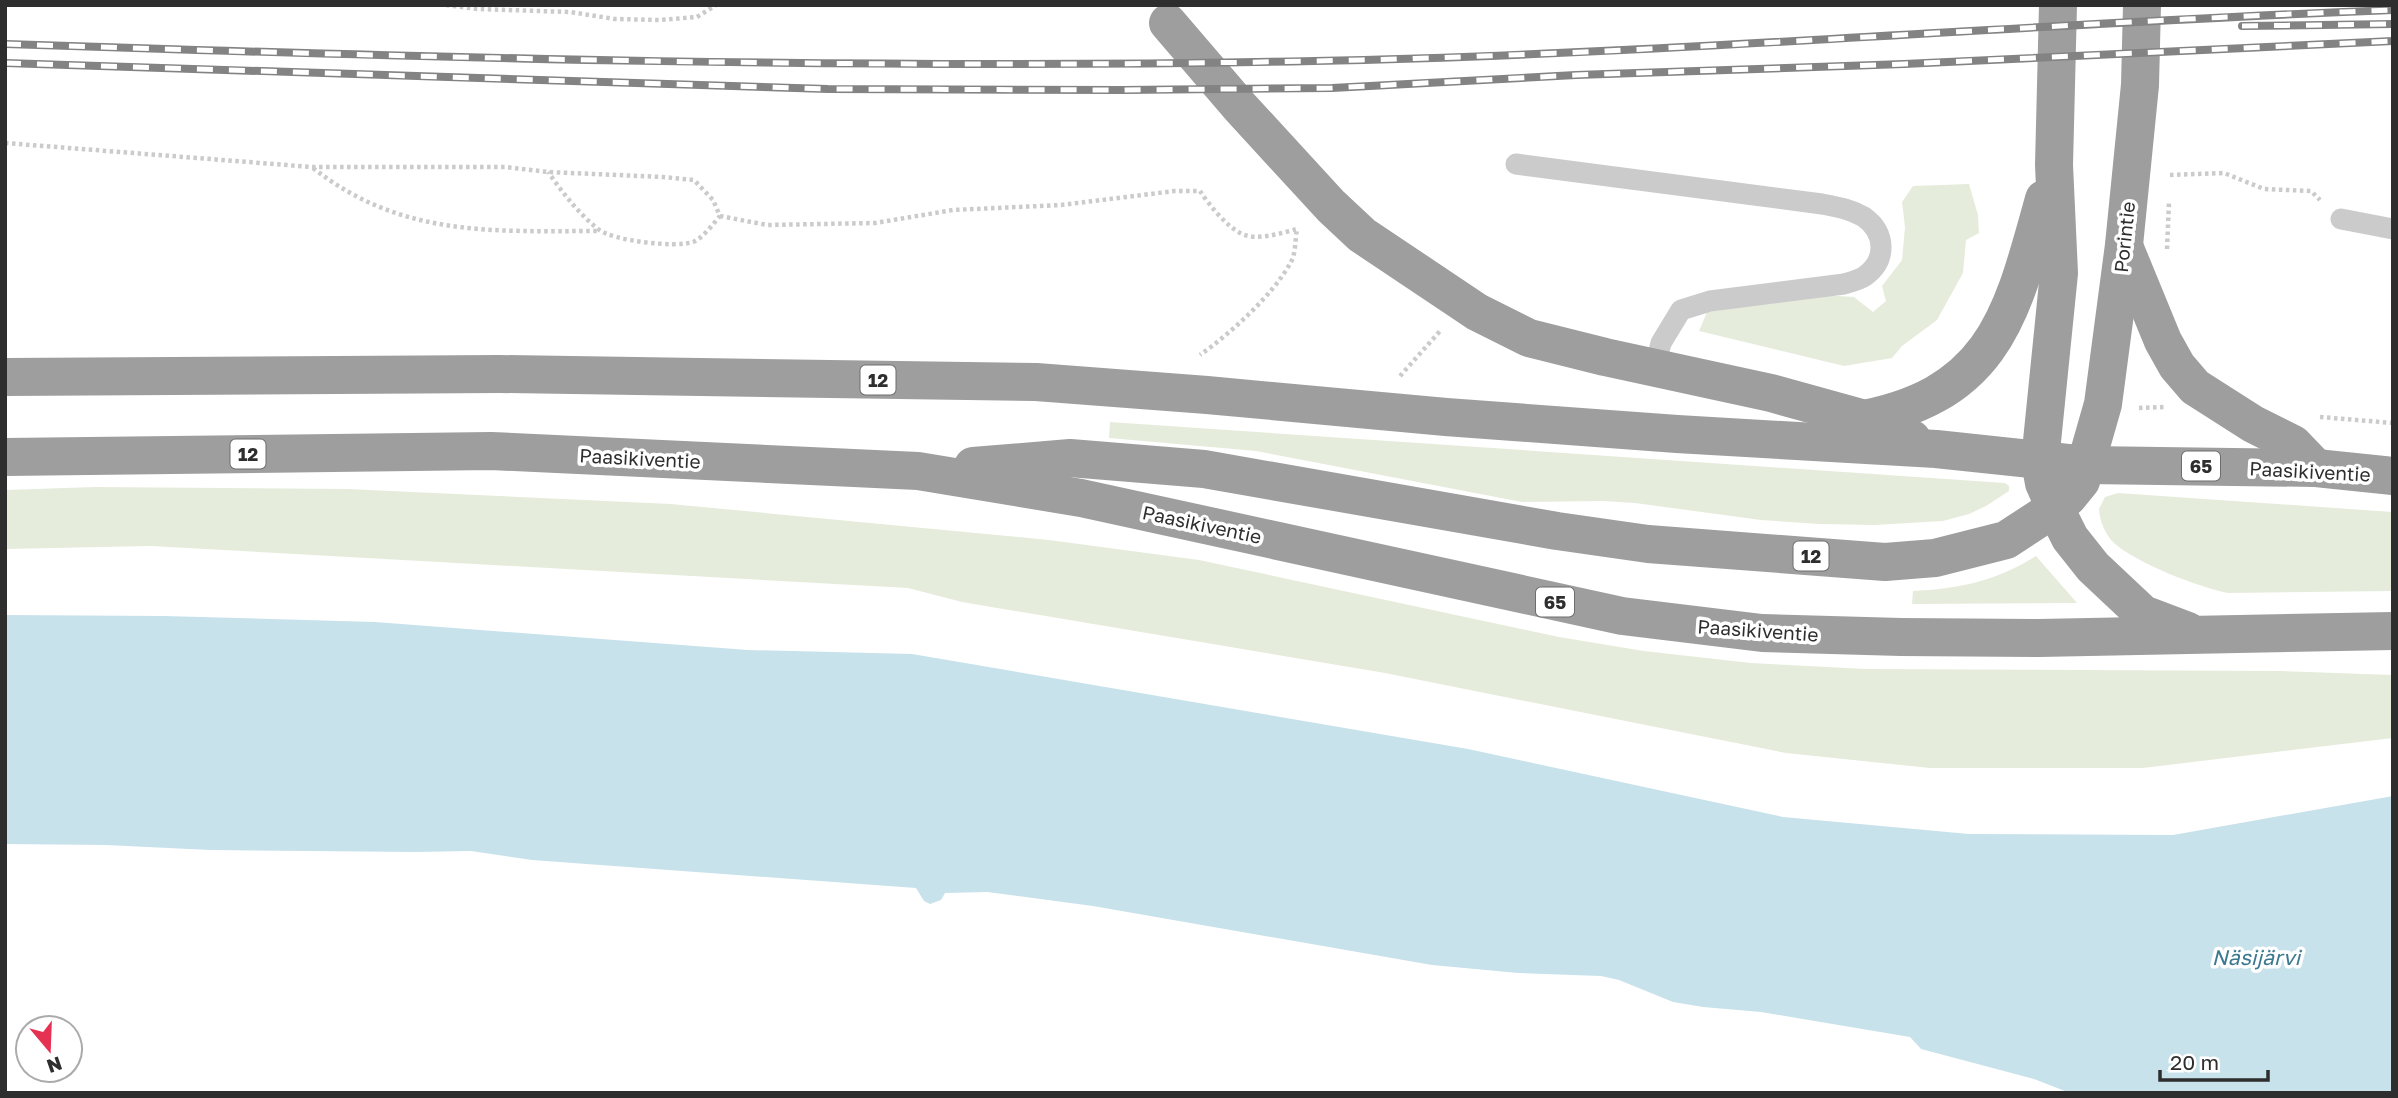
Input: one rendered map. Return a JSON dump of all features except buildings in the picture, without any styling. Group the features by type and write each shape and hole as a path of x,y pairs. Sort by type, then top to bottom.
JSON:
{"highway":[{"name":"12","path":"1748,439 1865,419 1926,399 1956,380 1980,359 1995,339 2011,309 2027,263 2054,165 2058,5"},
{"name":"Porintie","path":"2087,466 2103,404 2124,245 2140,85 2142,5"},
{"path":"1168,23 1240,107 1331,206 1362,235 1477,312 1529,338 1771,393 1865,419 1936,449"},
{"path":"2054,165 2059,273 2040,461 2044,483 2070,538 2093,567 2143,614 2203,636"},
{"path":"2124,245 2163,341 2177,366 2195,387 2253,424 2293,444 2316,468"},
{"name":"Paasikiventie","path":"5,377 500,374 1036,382 1446,417 1748,439 1936,449 2087,466 2316,468 2393,476"},
{"name":"Paasikiventie","path":"5,457 491,451 919,471 1081,498 1622,617 1762,633 1901,637 2203,636 2393,631"},
{"name":"12","path":"919,471 1070,458 1204,469 1648,544 1885,562 1935,558 2006,540 2068,497 2081,481 2087,466"}],"lane":[{"path":"1516,164 1822,204 1847,209 1865,218 1877,230 1882,246 1879,262 1864,276 1844,284 1710,301 1681,310 1661,342 1655,368"},
{"path":"2341,219 2393,229"}],"path":[{"path":"446,5 477,9 570,12 615,19 660,20 697,17 716,5"},
{"path":"5,143 312,167 505,167 694,180 713,200 720,216"},
{"path":"2170,188 2171,162"},
{"path":"312,167 336,186 405,217 497,232 600,231 628,240 658,244 693,242 720,216"},
{"path":"548,172 571,203 600,231"},
{"path":"2170,175 2224,173 2264,189 2311,191 2341,219"},
{"path":"720,216 767,225 875,223 953,210 1061,205 1175,191 1200,191 1209,206 1242,235 1265,236 1297,229 1293,259 1279,280 1230,334 1191,362"},
{"path":"2167,261 2169,200"}],"green space":[{"path":"1969,184 1978,215 1979,233 1966,240 1963,273 1937,320 1902,346 1892,358 1844,366 1699,331 1707,312 1821,295 1854,297 1873,312 1886,301 1882,286 1902,260 1905,227 1902,202 1913,186"},
{"path":"1110,422 2005,483 2009,486 2009,491 1969,514 1943,521 1874,525 1761,520 1635,503 1522,502 1256,451 1109,438"},
{"path":"96,487 348,489 671,504 1049,540 1199,560 1559,637 1644,651 1751,663 1867,669 2279,671 2393,675 2393,738 2143,768 1930,768 1786,753 1385,673 962,602 908,588 150,546 5,549 5,490"},
{"path":"2118,493 2393,512 2393,591 2228,593 2201,586 2138,559 2111,540 2102,523 2099,509 2105,497"},
{"path":"2036,556 2077,603 1912,604 1913,591 1946,588 1992,578"}],"water":[{"name":"Näsijärvi","path":"5,615 375,622 748,650 912,654 1468,749 1783,817 1969,834 2173,835 2393,796 2393,1093 2070,1093 2034,1079 1921,1049 1910,1037 1761,1012 1673,1002 1619,980 1601,976 1518,973 1432,965 1093,906 987,892 945,893 941,900 930,904 924,901 916,888 532,860 471,851 210,850 5,844"}],"railway":[{"path":"5,44 660,61 987,64 1314,61 1584,52 2393,10"},
{"path":"2242,26 2393,24"},
{"path":"5,63 828,89 1123,90 1332,88 1576,75 1904,64 2393,41"}]}
